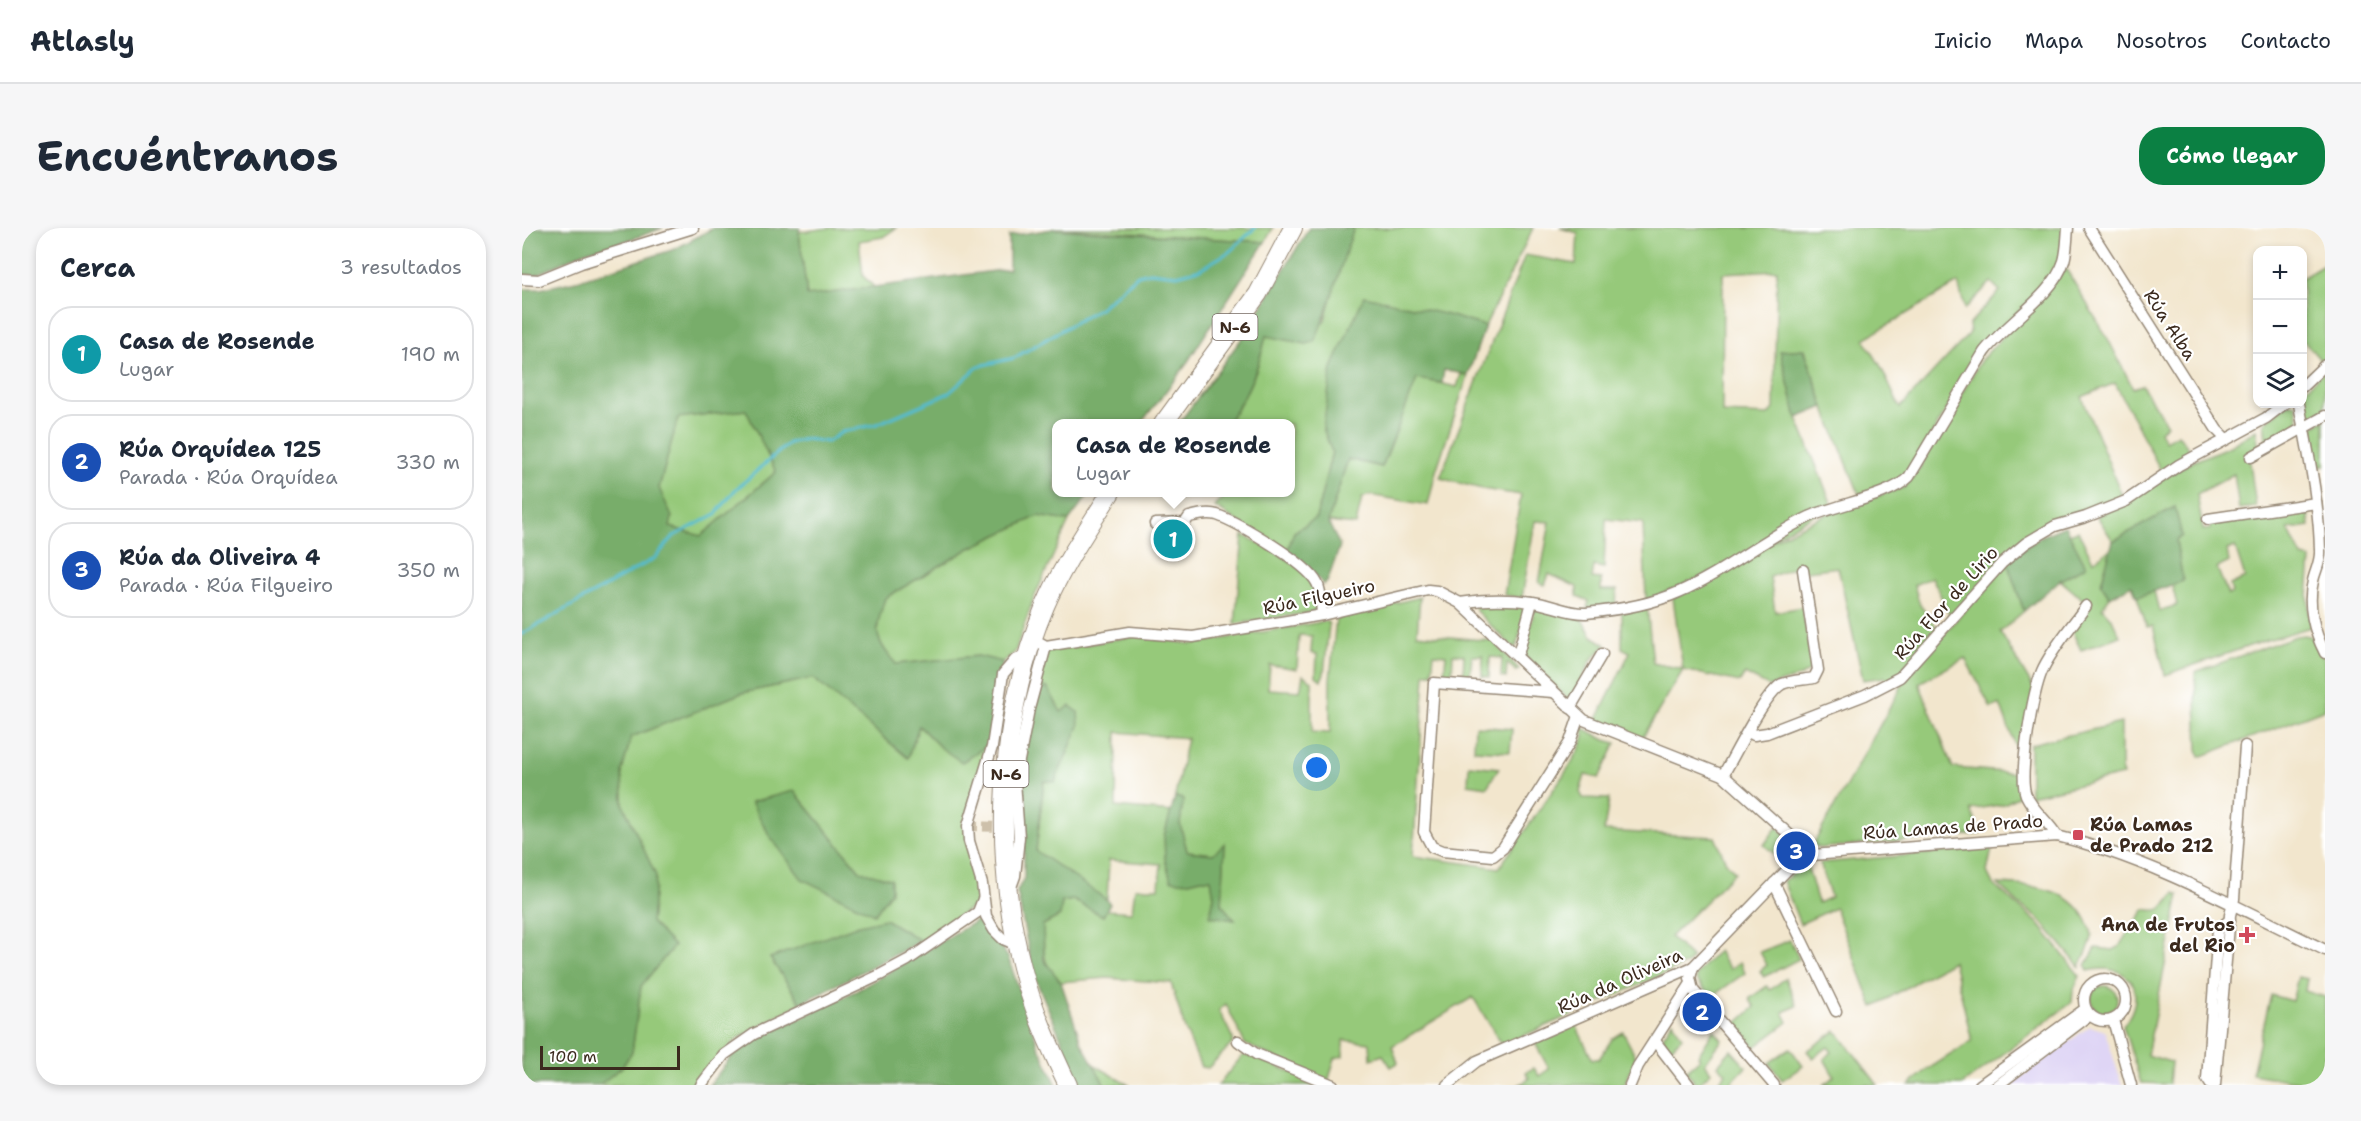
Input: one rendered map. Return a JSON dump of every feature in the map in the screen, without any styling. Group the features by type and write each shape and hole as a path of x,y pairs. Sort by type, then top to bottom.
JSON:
{"highway":[{"name":"N-6","path":"1166,419 1258,294 1293,228"},
{"name":"N-6","path":"1068,1085 1033,1003 1017,945 1005,852 1004,793 1010,740 1045,605 1064,568 1108,497"}],"street":[{"path":"522,279 539,280 581,263 693,228"},
{"path":"1460,603 1480,600 1532,602 1582,613 1645,604 1678,593 1710,577 1809,517 1902,484 1909,477 1983,352 1995,337 2059,274 2065,259 2068,228"},
{"name":"Rúa Alba","path":"2088,228 2226,440"},
{"path":"2307,382 2325,365"},
{"name":"Rúa Flor de Lirio","path":"1749,732 1754,735 1767,733 1865,695 1900,677 2002,562 2026,543 2055,526 2086,517 2126,501 2179,465 2266,418 2279,408"},
{"path":"2300,408 2316,503 2321,515 2322,565 2312,584 2311,603 2315,630 2325,653"},
{"path":"2251,457 2325,416"},
{"path":"2208,519 2316,503"},
{"path":"1155,524 1185,523 1189,517 1202,514 1216,515 1267,542 1299,563 1313,577 1318,585 1322,615"},
{"path":"1723,775 1765,701 1775,689 1784,683 1814,678 1818,670 1803,570"},
{"name":"Rúa Filgueiro","path":"1035,647 1130,632 1193,637 1322,615 1428,590 1437,591 1460,603 1574,712 1598,727 1723,775 1812,855"},
{"path":"1515,654 1518,651 1532,602"},
{"path":"2057,836 2030,803 2025,792 2023,774 2025,758 2031,717 2042,670 2086,606"},
{"path":"1017,945 1003,939 994,930 986,916 977,862 969,841 968,826 992,747 1004,674 1015,660 1035,647"},
{"path":"1553,692 1434,683 1424,832 1432,847 1443,851 1485,856 1493,856 1503,848 1570,742 1574,712 1602,654"},
{"path":"2213,1085 2232,905 2245,746"},
{"name":"Rúa Lamas de Prado","path":"1812,855 2057,836 2163,873 2325,950"},
{"name":"Rúa da Oliveira","path":"1447,1085 1478,1061 1694,967 1774,883 1800,859 1812,855"},
{"path":"1774,883 1836,1011"},
{"path":"701,1085 724,1055 754,1034 908,960 978,912 984,899"},
{"path":"1630,1085 1638,1066 1690,985 1690,974 1694,967"},
{"path":"2107,979 2117,983 2124,992 2126,1002 2122,1013 2113,1020 2105,1021 2088,1012 2084,998 2088,988 2096,981 2107,979"},
{"path":"1690,985 1774,1085"},
{"path":"1980,1085 2088,1012"},
{"path":"1998,1085 2088,1012"},
{"path":"2113,1020 2131,1085"},
{"path":"1238,1041 1256,1054 1333,1085"},
{"path":"1655,1041 1689,1085"}],"shaded area":[{"path":"2090,1026 2105,1031 2122,1085 2011,1085"}],"green space":[{"path":"522,228 663,228 617,244 586,251 536,275 522,275"},
{"path":"713,228 800,228 807,296 1009,269 1009,236 1053,229 1265,242 1183,369 1144,419 1052,419 1052,497 1087,497 1069,521 1038,516 970,548 885,598 879,618 879,640 896,664 978,656 1003,662 988,745 962,762 941,748 919,726 908,758 813,678 742,693 631,737 622,771 623,804 656,876 651,922 674,946 641,986 632,1052 622,1067 599,1085 522,1085 522,289 540,289 576,281 675,249","holes":["746,410 776,472 701,536 670,527 672,517 659,488 678,418"]},
{"path":"829,228 896,228 883,237 859,241 863,276 875,288 807,296 799,232"},
{"path":"1053,228 1273,228 1265,242"},
{"path":"1309,228 1354,228 1314,342 1306,344 1266,336 1251,382 1229,419 1182,419 1245,334"},
{"path":"1354,228 1533,228 1485,326 1444,314 1323,428 1332,452 1316,518 1294,532 1287,552 1215,507 1224,497 1295,497 1295,419 1229,419 1251,382 1266,335 1306,344 1325,320 1337,275"},
{"path":"1560,228 2064,228 2062,259 2047,285 1989,339 1908,474 1890,488 1860,496 1824,407 1805,349 1780,351 1797,418 1832,505 1705,576 1646,600 1643,523 1606,519 1604,568 1594,566 1592,578 1601,579 1601,590 1617,590 1616,604 1587,608 1589,601 1577,596 1577,587 1549,574 1545,585 1539,583 1550,522 1535,521 1522,598 1504,595 1521,495 1482,489 1440,478 1525,255 1576,264 1578,233","holes":["1777,270 1774,409 1768,415 1722,413 1723,273","1991,282 2000,291 1969,324 1970,333 1900,408 1880,365 1864,339 1958,283 1965,309"]},
{"path":"2325,264 2325,360 2323,363 2307,345 2307,275"},
{"path":"2066,269 2107,337 2133,388 2142,385 2167,425 2160,431 2165,441 2178,434 2191,452 2162,473 2115,383 2082,397 2123,498 2048,525 1950,616 1932,577 1914,585 1920,605 1938,629 1899,674 1887,682 1885,677 1863,680 1838,567 1807,571 1798,566 1770,577 1775,612 1802,607 1813,667 1804,675 1770,687 1745,674 1740,682 1683,670 1641,740 1596,721 1630,652 1622,648 1622,612 1647,607 1653,663 1683,669 1673,598 1779,537 1837,509 1905,487 1919,469 1981,360"},
{"path":"1364,296 1485,326 1468,375 1444,370 1442,383 1417,379 1382,467 1348,459 1328,522 1340,546 1324,585 1306,565 1287,552 1294,532 1316,518 1332,452 1323,428 1332,368"},
{"path":"1804,349 1824,407 1797,418 1780,351"},
{"path":"2325,369 2325,413 2311,422 2306,419 2307,389"},
{"path":"1461,374 1468,375 1436,471 1428,505 1369,495 1362,498 1356,525 1328,522 1348,459 1382,467 1417,378 1457,387"},
{"path":"2282,408 2297,408 2298,430 2267,446 2264,423"},
{"path":"746,410 776,472 701,536 670,527 659,488 678,417"},
{"path":"2325,419 2325,466 2314,467 2309,433 2314,426"},
{"path":"2256,430 2259,449 2249,455 2256,507 2239,509 2234,474 2197,494 2203,530 2211,529 2210,525 2227,520 2308,510 2310,526 2288,529 2302,557 2311,559 2308,597 2311,627 2165,675 2153,626 2147,627 2137,597 2154,591 2159,611 2177,605 2172,585 2183,581 2176,541 2175,507 2113,541 2097,516 2190,463 2230,446","holes":["2235,547 2245,578 2230,585 2232,593 2228,595 2217,568 2229,562 2227,550"]},
{"path":"2175,507 2182,536 2176,541 2183,581 2137,597 2132,585 2110,597 2101,584 2113,541"},
{"path":"1038,516 1069,521 1033,600 1015,652 1003,662 978,656 896,664 879,640 879,618 885,598 970,548"},
{"path":"2065,526 2086,566 2060,580 2024,611 2007,562 2040,537"},
{"path":"2078,531 2093,561 2111,549 2101,583 2110,597 2102,608 2112,619 2120,636 2081,650 2072,631 2088,604 2060,580 2086,566 2069,534"},
{"path":"1243,535 1286,558 1306,575 1318,596 1314,612 1235,624"},
{"path":"2007,562 2024,611 2000,632 2034,689 2022,764 2000,704 1991,708 1965,658 1919,683 1953,768 2018,773 2021,795 2004,804 1971,810 1981,834 1819,848 1813,845 1908,675"},
{"path":"1420,597 1417,634 1493,641 1519,669 1516,671 1507,663 1506,678 1501,677 1502,658 1490,657 1489,677 1482,676 1483,656 1472,656 1470,676 1463,675 1464,655 1453,654 1452,675 1444,674 1446,655 1434,654 1432,673 1425,675 1413,856 1499,868 1569,767 1581,746 1584,735 1582,727 1605,740 1616,743 1599,778 1585,775 1580,792 1583,798 1609,799 1604,831 1715,837 1726,862 1735,872 1670,937 1692,958 1687,964 1502,1045 1473,997 1392,1046 1398,1063 1391,1067 1383,1055 1371,1059 1370,1043 1343,1040 1343,1056 1335,1058 1328,1082 1245,1044 1226,1004 1219,1010 1233,1043 1208,1068 1201,1067 1185,1029 1171,983 1107,978 1061,982 1055,977 1050,971 1045,956 1043,925 1060,916 1062,902 1073,900 1103,916 1106,910 1132,912 1135,888 1159,888 1161,864 1109,860 1107,900 1036,851 1044,780 1061,713 1048,688 1037,686 1047,651 1135,636 1192,644 1327,621 1329,625 1324,674 1321,680 1316,676 1317,654 1311,653 1312,636 1299,635 1297,669 1270,665 1268,689 1300,691 1303,675 1312,681 1312,732 1330,733 1330,680 1336,618","holes":["1117,732 1187,738 1175,797 1183,799 1180,824 1187,851 1213,854 1225,844 1222,905 1234,920 1210,916 1214,897 1211,879 1189,882 1164,836 1172,812 1116,807"]},
{"path":"1476,605 1524,605 1527,610 1516,647 1514,648 1476,611"},
{"path":"1541,607 1581,618 1592,636 1606,645 1592,659 1573,697 1568,699 1527,659 1523,651 1535,609"},
{"path":"2304,635 2312,637 2325,661 2325,709 2200,757 2195,672"},
{"path":"813,678 907,757 919,726 941,748 988,745 967,816 979,890 977,904 921,941 885,919 770,958 801,1003 737,1039 695,1085 599,1085 622,1067 632,1052 641,986 674,946 651,922 656,876 623,804 622,771 631,737 742,693","holes":["794,791 860,871 751,802"]},
{"path":"1037,686 1048,688 1061,712 1070,706 1078,712 1079,726 1055,782 1044,781 1036,851 1110,904 1103,916 1073,900 1062,902 1060,916 1043,925 1044,960 1061,982 1081,1042 1105,1085 1081,1085 1033,973 1017,891 1024,878 1024,812 1020,768"},
{"path":"2121,723 2123,775 2030,796 2030,744"},
{"path":"1475,726 1512,729 1510,752 1474,750"},
{"path":"1469,765 1499,768 1487,787 1468,784"},
{"path":"794,791 860,871 891,879 891,892 874,914 802,879 771,838 751,802"},
{"path":"1175,797 1183,799 1180,824 1187,851 1213,854 1225,843 1222,905 1235,920 1210,916 1214,897 1211,879 1189,882 1171,880 1165,860 1164,836"},
{"path":"1777,827 1798,847 1785,863 1764,845"},
{"path":"1992,848 1987,872 1993,884 2038,923 2080,976 2073,991 2072,1002 1962,1085 1909,1085 1928,1069 1972,1041 1953,961 1873,1007 1835,908 1800,924 1783,881 1807,865 1818,903 1831,897 1820,863"},
{"path":"1998,884 2048,890 2069,900 2078,908 2089,925 2092,937 2080,967 2039,919"},
{"path":"2175,893 2179,895 2147,1055 2171,1062 2169,1084 2141,1083 2123,1026 2135,1002 2135,991 2131,982 2124,975 2115,971 2102,969 2088,971 2086,965 2096,948 2113,950 2119,947 2145,909 2159,909 2166,905"},
{"path":"981,918 1008,957 1038,1045 1057,1085 709,1085 732,1056 758,1038 860,989"},
{"path":"885,919 921,941 801,1003 770,958 859,925"},
{"path":"1790,940 1799,959 1764,977 1760,971 1767,965 1760,952"},
{"path":"1718,951 1730,969 1740,962 1745,973 1711,997 1696,979 1697,973"},
{"path":"2298,977 2307,979 2305,991 2325,997 2325,1056 2317,1085 2252,1074 2271,995 2292,1001"},
{"path":"1786,978 1797,1006 1783,1012 1788,1022 1755,1047 1736,1024 1755,1007 1749,999 1767,986 1770,990"},
{"path":"2104,986 2113,990 2117,999 2113,1008 2104,1012 2095,1008 2091,999 2095,990"},
{"path":"1673,1021 1682,1037 1670,1049 1662,1038"},
{"path":"1575,1023 1592,1059 1599,1059 1612,1039 1623,1032 1636,1057 1624,1085 1519,1085 1529,1079 1526,1072 1534,1068 1539,1076 1549,1069 1534,1041"},
{"path":"1714,1030 1722,1040 1705,1063 1711,1072 1697,1085 1686,1071 1700,1059 1698,1056"},
{"path":"1836,1031 1878,1085 1824,1085 1834,1076 1824,1059 1832,1052 1828,1047 1813,1058 1807,1051"},
{"path":"1790,1048 1803,1066 1782,1080 1769,1063"},
{"path":"1731,1050 1746,1067 1729,1085 1720,1085 1718,1083 1726,1073 1718,1065"},
{"path":"1243,1055 1255,1058 1325,1085 1218,1085"},
{"path":"1093,1064 1129,1085 1105,1085"}],"waterway":[{"path":"522,634 655,558 674,536 716,514 735,490 789,443 806,439 827,442 842,432 877,424 949,393 979,366 1014,358 1101,307 1138,275 1150,272 1177,275 1200,269 1229,252 1255,228"}],"tunnel":[{"path":"968,826 1007,827"}],"place":[{"name":"Casa de Rosende","path":"1173,539"},
{"name":"Rúa Lamas de Prado 212","path":"2078,835"},
{"name":"Rúa da Oliveira 4","path":"1796,851"},
{"name":"Ana de Frutos del Rio","path":"2247,935"},
{"name":"Rúa Orquídea 125","path":"1702,1012"}]}
